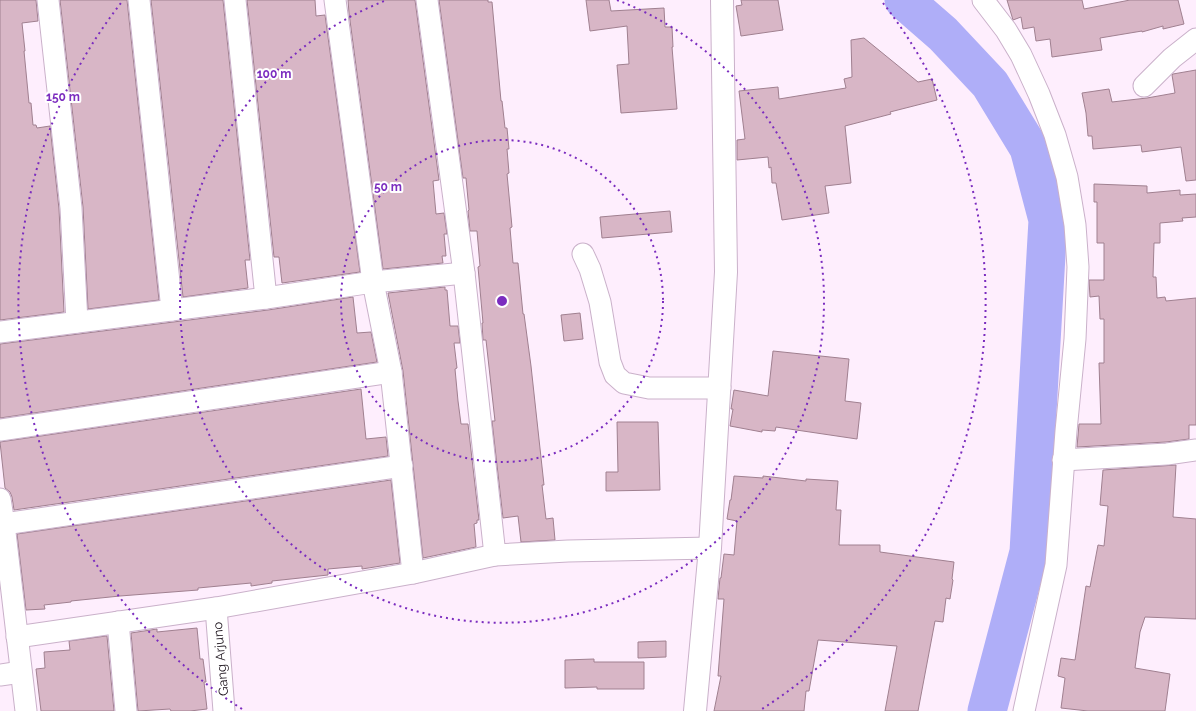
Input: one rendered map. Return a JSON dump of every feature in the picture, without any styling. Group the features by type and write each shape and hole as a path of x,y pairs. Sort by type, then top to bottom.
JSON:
{"street":[{"path":"48,0 71,208 77,322"},
{"path":"140,0 172,310"},
{"path":"235,0 266,298"},
{"path":"335,0 373,282 392,372 413,572"},
{"path":"427,0 464,273 495,555"},
{"path":"695,711 710,548 726,272 722,0"},
{"path":"983,0 1006,30 1021,55 1040,94 1057,142 1067,177 1075,225 1078,268 1075,339 1063,460 1056,565 1024,711"},
{"path":"1144,86 1196,39"},
{"path":"583,254 590,269 600,302 610,362 615,374 624,383 649,388 720,388"},
{"path":"0,332 266,298 373,282 464,273"},
{"path":"0,430 392,372"},
{"path":"1063,460 1167,454 1196,450"},
{"path":"4,524 402,466"},
{"path":"0,499 26,711"},
{"path":"17,637 216,608 413,572 495,555 568,551 710,548"},
{"name":"Gang Arjuno","path":"216,608 224,711"},
{"path":"118,622 126,711"},
{"path":"0,675 21,672"}],"building":[{"path":"0,0 36,0 38,21 22,23 24,51 29,103 31,103 33,125 36,125 37,128 50,126 59,209 64,312 0,320"},
{"path":"60,0 127,0 159,300 88,309 83,207"},
{"path":"151,0 223,0 250,260 245,260 248,288 183,297"},
{"path":"247,0 315,0 316,16 325,15 360,272 282,283 279,257 274,257"},
{"path":"348,0 415,0 439,180 433,181 436,214 444,213 447,234 444,234 446,256 442,256 443,263 383,269"},
{"path":"439,0 488,0 488,2 492,2 501,101 505,128 507,128 509,149 507,149 509,173 507,174 512,227 510,228 513,263 518,263 523,314 531,366 544,485 542,485 546,519 553,518 555,540 521,542 518,516 503,518 492,421 495,421 486,340 483,340 477,231 470,231 466,178 463,178"},
{"path":"586,0 609,0 611,11 664,8 665,27 672,27 672,47 677,109 621,113 617,65 629,64 627,26 590,31"},
{"path":"741,0 778,0 783,30 741,36 736,6 742,5"},
{"path":"1007,0 1082,0 1084,9 1130,0 1178,0 1184,24 1163,29 1163,26 1142,32 1100,38 1102,50 1052,57 1050,39 1036,41 1034,27 1023,29 1021,17 1013,20"},
{"path":"864,38 918,82 932,79 937,100 890,112 891,114 845,126 851,183 825,186 829,213 782,220 776,183 772,183 771,167 769,168 768,157 737,160 737,140 745,139 739,91 778,87 779,99 846,88 844,79 852,77 851,40"},
{"path":"1196,70 1196,180 1186,181 1181,147 1142,152 1141,145 1093,149 1092,136 1088,136 1082,93 1109,89 1112,102 1175,93 1172,75"},
{"path":"1094,184 1147,186 1147,193 1180,190 1180,195 1196,194 1196,217 1182,218 1183,221 1160,223 1160,243 1154,243 1153,277 1156,277 1157,298 1165,297 1166,301 1196,298 1196,425 1189,425 1189,439 1166,442 1077,447 1079,424 1101,424 1099,363 1104,363 1104,319 1100,319 1099,296 1090,297 1089,280 1104,280 1104,243 1097,243 1097,202 1094,202"},
{"path":"670,211 672,232 602,238 600,217"},
{"path":"445,287 445,290 447,290 450,326 458,326 460,343 454,343 457,368 455,369 458,401 461,424 468,424 479,520 477,520 477,523 474,524 476,547 423,558 403,371 388,293"},
{"path":"353,297 357,333 371,332 377,362 0,418 0,344 268,310"},
{"path":"580,313 583,339 564,341 561,315"},
{"path":"773,351 849,359 845,401 861,403 857,439 776,427 775,431 762,430 762,432 730,426 734,390 768,396"},
{"path":"361,389 366,439 386,437 388,456 14,510 10,492 5,488 0,442"},
{"path":"617,422 658,422 660,490 606,491 606,472 618,472"},
{"path":"1176,465 1173,517 1196,519 1196,619 1145,617 1140,632 1135,668 1170,674 1165,711 1088,711 1061,708 1065,678 1058,676 1061,658 1075,660 1086,586 1090,587 1098,545 1104,546 1108,506 1100,505 1103,470"},
{"path":"734,476 763,478 763,476 806,481 806,479 838,481 836,510 841,510 839,545 880,545 880,552 954,562 950,599 946,598 943,622 935,621 918,711 885,711 897,646 818,640 809,691 806,691 804,711 714,711 721,676 718,676 724,599 718,599 720,578 724,554 734,555 737,521 727,519"},
{"path":"391,480 400,563 362,569 362,566 328,569 328,575 272,581 272,583 251,586 251,583 198,588 198,590 71,601 44,605 45,609 26,610 17,534"},
{"path":"197,628 200,659 203,659 206,682 204,682 207,709 190,711 171,711 170,709 138,711 131,633 157,629 157,632"},
{"path":"107,636 114,711 41,711 36,669 45,668 44,652 70,650 69,641"},
{"path":"666,641 666,657 638,658 638,642"},
{"path":"594,659 594,662 644,662 644,689 597,689 597,687 565,688 565,660"}],"waterway":[{"path":"904,0 943,34 990,84 1029,148 1048,220 1029,552 987,711"}]}
